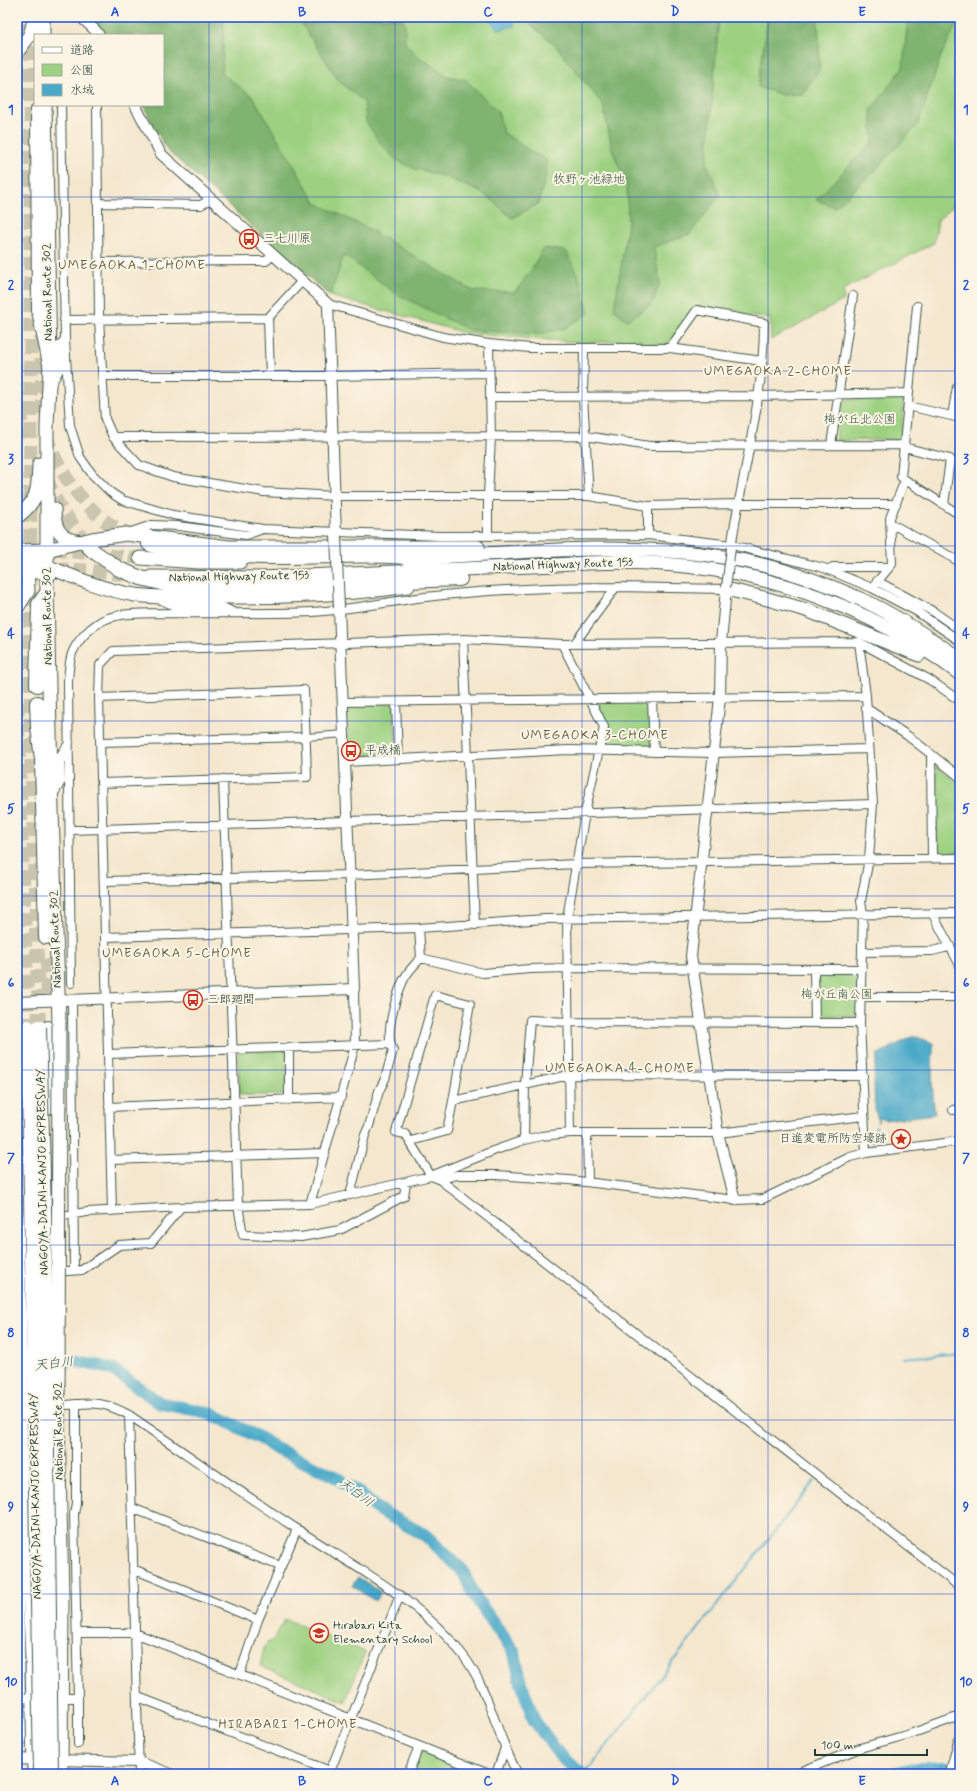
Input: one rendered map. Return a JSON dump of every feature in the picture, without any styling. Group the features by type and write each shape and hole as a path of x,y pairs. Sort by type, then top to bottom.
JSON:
{"highway":[{"path":"17,52 30,35 35,17"},
{"path":"43,17 43,34"},
{"path":"41,108 39,311 50,364"},
{"name":"National Route 302","path":"50,364 50,391 47,426 47,578 51,798 58,1001 38,1026 58,1423 62,1595 61,1774"},
{"path":"17,517 32,504 37,495 42,420 50,391"},
{"path":"47,426 53,445 56,526 63,536 70,540 83,543 92,551 120,569 141,578 177,586 272,585 460,579"},
{"path":"17,608 23,602 28,591 24,565 17,552 47,550 126,534 229,547 516,547 552,551"},
{"path":"149,544 161,548 238,556 282,558 388,555 416,558"},
{"path":"24,565 47,550"},
{"name":"National Highway Route 153","path":"140,558 198,562 295,563 552,551 641,550 723,557 758,564 806,578 868,602 913,627 960,659"},
{"name":"National Highway Route 153","path":"141,577 261,578 556,565 588,562 649,563 730,571 783,584 827,599 868,617 960,674"},
{"path":"24,565 47,578 71,576 122,592 154,597 188,599 320,594 377,590 521,573 556,565"},
{"path":"37,685 40,604 47,578"},
{"path":"726,588 806,610 947,665"},
{"path":"37,701 38,727 42,759 46,937"},
{"name":"NAGOYA-DAINI-KANJO EXPRESSWAY","path":"38,1026 44,1197 51,1774"},
{"name":"NAGOYA-DAINI-KANJO EXPRESSWAY","path":"38,1026 32,1207 41,1774"},
{"path":"17,1216 27,1698 34,1760 34,1774"}],"main road":[{"path":"950,1774 960,1740"}],"street":[{"path":"81,17 97,34"},
{"path":"61,106 64,320 70,426 80,457 92,474 110,492 134,505 173,515 263,529 336,534 440,536 648,535 750,548 875,584 934,612 959,628"},
{"path":"97,106 100,320 105,419 113,437 139,465 173,476 264,492 335,496 589,496 648,506 738,504 896,504"},
{"path":"136,106 161,154 328,304 443,337 489,344 530,348 670,348 762,361"},
{"path":"98,203 200,205 211,199"},
{"path":"99,262 266,262 273,255"},
{"path":"270,375 268,318 302,281"},
{"path":"831,445 853,296"},
{"path":"310,1204 355,1046 345,734 328,304"},
{"path":"917,306 901,476 960,515"},
{"path":"670,348 697,310 764,323 764,345 758,396 750,446 738,504 726,588 721,642 720,698 692,956 718,1133 735,1200"},
{"path":"64,320 268,318"},
{"path":"50,391 59,370 59,346 65,339"},
{"path":"488,536 488,496 491,437 489,344"},
{"path":"584,349 583,397 589,496"},
{"path":"103,376 330,376 489,373"},
{"path":"908,406 956,417 957,387 960,388"},
{"path":"490,397 758,396 908,393"},
{"path":"113,437 586,436 649,446 904,446 950,459 944,505"},
{"path":"875,584 892,564 892,524 890,518 905,480"},
{"path":"648,506 648,535"},
{"path":"892,524 960,562"},
{"path":"126,534 152,525 178,526 246,535 263,529"},
{"path":"828,570 833,567 888,567"},
{"path":"875,584 960,642"},
{"path":"71,983 71,830 68,681 70,660 73,651 82,637 97,624 116,616 235,614 339,609 417,598 556,587 726,588"},
{"path":"574,644 616,587"},
{"path":"154,597 174,606 222,608 235,614"},
{"path":"463,639 475,925"},
{"path":"112,1211 99,698 100,665 113,651 463,639 562,644 859,642 930,680 960,701"},
{"path":"859,642 866,696 873,804 869,859 861,901 863,913 860,1023 866,1153"},
{"path":"562,644 604,727 585,813 567,918 570,1133"},
{"path":"99,698 304,690 307,777 101,783"},
{"path":"343,702 866,696"},
{"path":"652,698 654,752"},
{"path":"396,702 398,759"},
{"path":"866,708 908,736 960,777"},
{"path":"100,742 306,737 345,734"},
{"path":"51,798 61,782 60,756 70,742"},
{"path":"346,762 568,750 714,753 869,749"},
{"path":"931,754 932,859"},
{"path":"223,779 238,1205 243,1235 301,1237 340,1230 404,1196 406,1183"},
{"path":"71,830 873,804"},
{"path":"104,881 350,875 577,864 960,858"},
{"path":"105,937 419,928 567,918 863,913 960,913"},
{"path":"932,913 960,965"},
{"path":"350,1194 365,1135 379,1091 385,1079 393,1050 389,1044 390,1026 403,980 421,958 419,928"},
{"path":"862,952 932,951 949,947"},
{"path":"421,958 483,973 530,969 568,968 862,969"},
{"path":"814,969 815,1022"},
{"path":"17,1002 354,990"},
{"path":"411,1141 446,1131 453,1102 470,1004 435,995 396,1132 405,1134 411,1141 435,1178 960,1588"},
{"path":"861,997 960,997"},
{"path":"72,1000 74,1270"},
{"path":"524,1140 525,1085 530,1020 569,1022 701,1021 728,1023 860,1023"},
{"path":"108,1054 389,1044"},
{"path":"289,1047 289,1100"},
{"path":"453,1102 569,1075 863,1076"},
{"path":"109,1107 341,1098"},
{"path":"435,1178 492,1151 541,1136 570,1133 718,1133 864,1116"},
{"path":"587,1133 588,1182"},
{"path":"17,1222 73,1214 112,1211 180,1207 310,1204 350,1194 457,1175 496,1175 588,1182 735,1200 763,1199 850,1157 866,1153 960,1141"},
{"path":"111,1160 236,1154 325,1153"},
{"path":"17,1274 82,1270 119,1244 151,1243 180,1207"},
{"path":"67,1405 89,1402 110,1405 129,1415 296,1529 400,1595 423,1612 445,1633 463,1655 480,1681 505,1748 518,1774"},
{"path":"76,1404 76,1503 74,1514 78,1744"},
{"path":"129,1415 139,1774"},
{"path":"132,1508 280,1566"},
{"path":"17,1514 18,1626 27,1698 22,1741"},
{"path":"240,1674 258,1620 296,1529"},
{"path":"133,1569 258,1620"},
{"path":"138,1697 332,1773 350,1718 400,1595"},
{"path":"77,1633 135,1633 489,1774"},
{"path":"61,1698 78,1698"},
{"path":"795,1774 860,1748 916,1732 960,1716"},
{"path":"408,1774 419,1746"},
{"path":"496,1774 505,1748"},
{"path":"17,1759 139,1762 171,1774"}],"green space":[{"name":"牧野ヶ池緑地","path":"89,17 960,17 960,202 956,203 938,220 934,243 843,290 844,300 771,340 770,319 696,308 668,344 641,345 641,340 583,343 465,333 330,296 167,150 144,106 164,106 164,34 104,34"},
{"path":"89,17 221,17 224,24 222,74 253,97 316,203 367,228 473,291 515,292 532,269 543,248 566,251 579,278 589,313 563,329 539,334 469,330 395,293 344,255 330,296 167,150 144,106 164,106 164,34 104,34"},
{"path":"318,17 398,17 405,22 405,43 417,56 448,76 466,80 498,112 503,132 531,152 546,159 547,172 538,204 512,218 492,200 478,191 443,176 413,168 396,160 379,142 366,121 364,102 339,81 301,23"},
{"path":"522,17 719,17 707,164 720,195 690,234 654,247 660,283 652,304 627,320 614,310 628,222 627,187 612,149 603,105 556,46"},
{"path":"768,17 816,17 818,23 820,69 802,94 782,95 758,87"},
{"path":"908,17 960,17 941,56 918,124 872,174 835,207 816,200 873,141 871,110 903,68"},
{"name":"梅が丘北公園","path":"904,397 901,439 836,441 841,400"},
{"path":"595,699 651,700 653,749 605,748 603,746 608,727"},
{"path":"394,703 396,754 349,756 347,704"},
{"path":"936,765 960,785 960,853 937,853"},
{"name":"梅が丘南公園","path":"821,972 856,973 859,976 857,1015 816,1017 816,975"},
{"path":"286,1050 287,1095 240,1095 238,1052"},
{"path":"285,1619 365,1652 345,1702 260,1666 264,1648 267,1643 274,1639"},
{"path":"421,1751 476,1774 412,1774"}],"water":[{"path":"486,17 510,17 515,26 499,30"},
{"path":"914,1036 934,1043 932,1078 935,1114 885,1120 880,1118 877,1123 878,1119 875,1108 874,1081 878,1054"},
{"path":"358,1577 381,1592 375,1601 352,1586"}],"waterway":[{"path":"872,1143 876,1126"},
{"path":"904,1358 960,1353"},
{"name":"天白川","path":"47,1363 77,1361 112,1369 160,1403 210,1413 264,1440 275,1448 334,1476 359,1493 377,1509 425,1535 462,1570 475,1597 514,1652 522,1685 534,1720 561,1757 582,1774"},
{"path":"581,1774 591,1766 814,1481"},
{"name":"天白川","path":"891,1774 911,1769 960,1767"}],"tunnel":[{"path":"17,100 18,17"},
{"path":"31,25 31,748 39,1027"},
{"path":"41,337 43,414"},
{"path":"17,410 27,437"},
{"path":"46,434 50,446 63,472 81,497 101,518 111,525 136,537"},
{"path":"46,478 58,504 86,544"},
{"path":"53,550 140,558"},
{"path":"55,569 90,570 129,576"},
{"path":"17,702 28,1027"},
{"path":"47,959 48,1004"}],"place":[{"name":"三七川原","path":"249,239"},
{"name":"平成橋","path":"351,751"},
{"name":"三郎廻間","path":"193,1000"},
{"name":"日進変電所防空壕跡","path":"901,1139"},
{"name":"Hirabari Kita Elementary School","path":"319,1633"}],"district":[{"name":"UMEGAOKA 1-CHOME","path":"132,265"},
{"name":"UMEGAOKA 2-CHOME","path":"778,371"},
{"name":"UMEGAOKA 3-CHOME","path":"595,735"},
{"name":"UMEGAOKA 5-CHOME","path":"177,953"},
{"name":"UMEGAOKA 4-CHOME","path":"620,1068"},
{"name":"HIRABARI 1-CHOME","path":"288,1724"}]}
